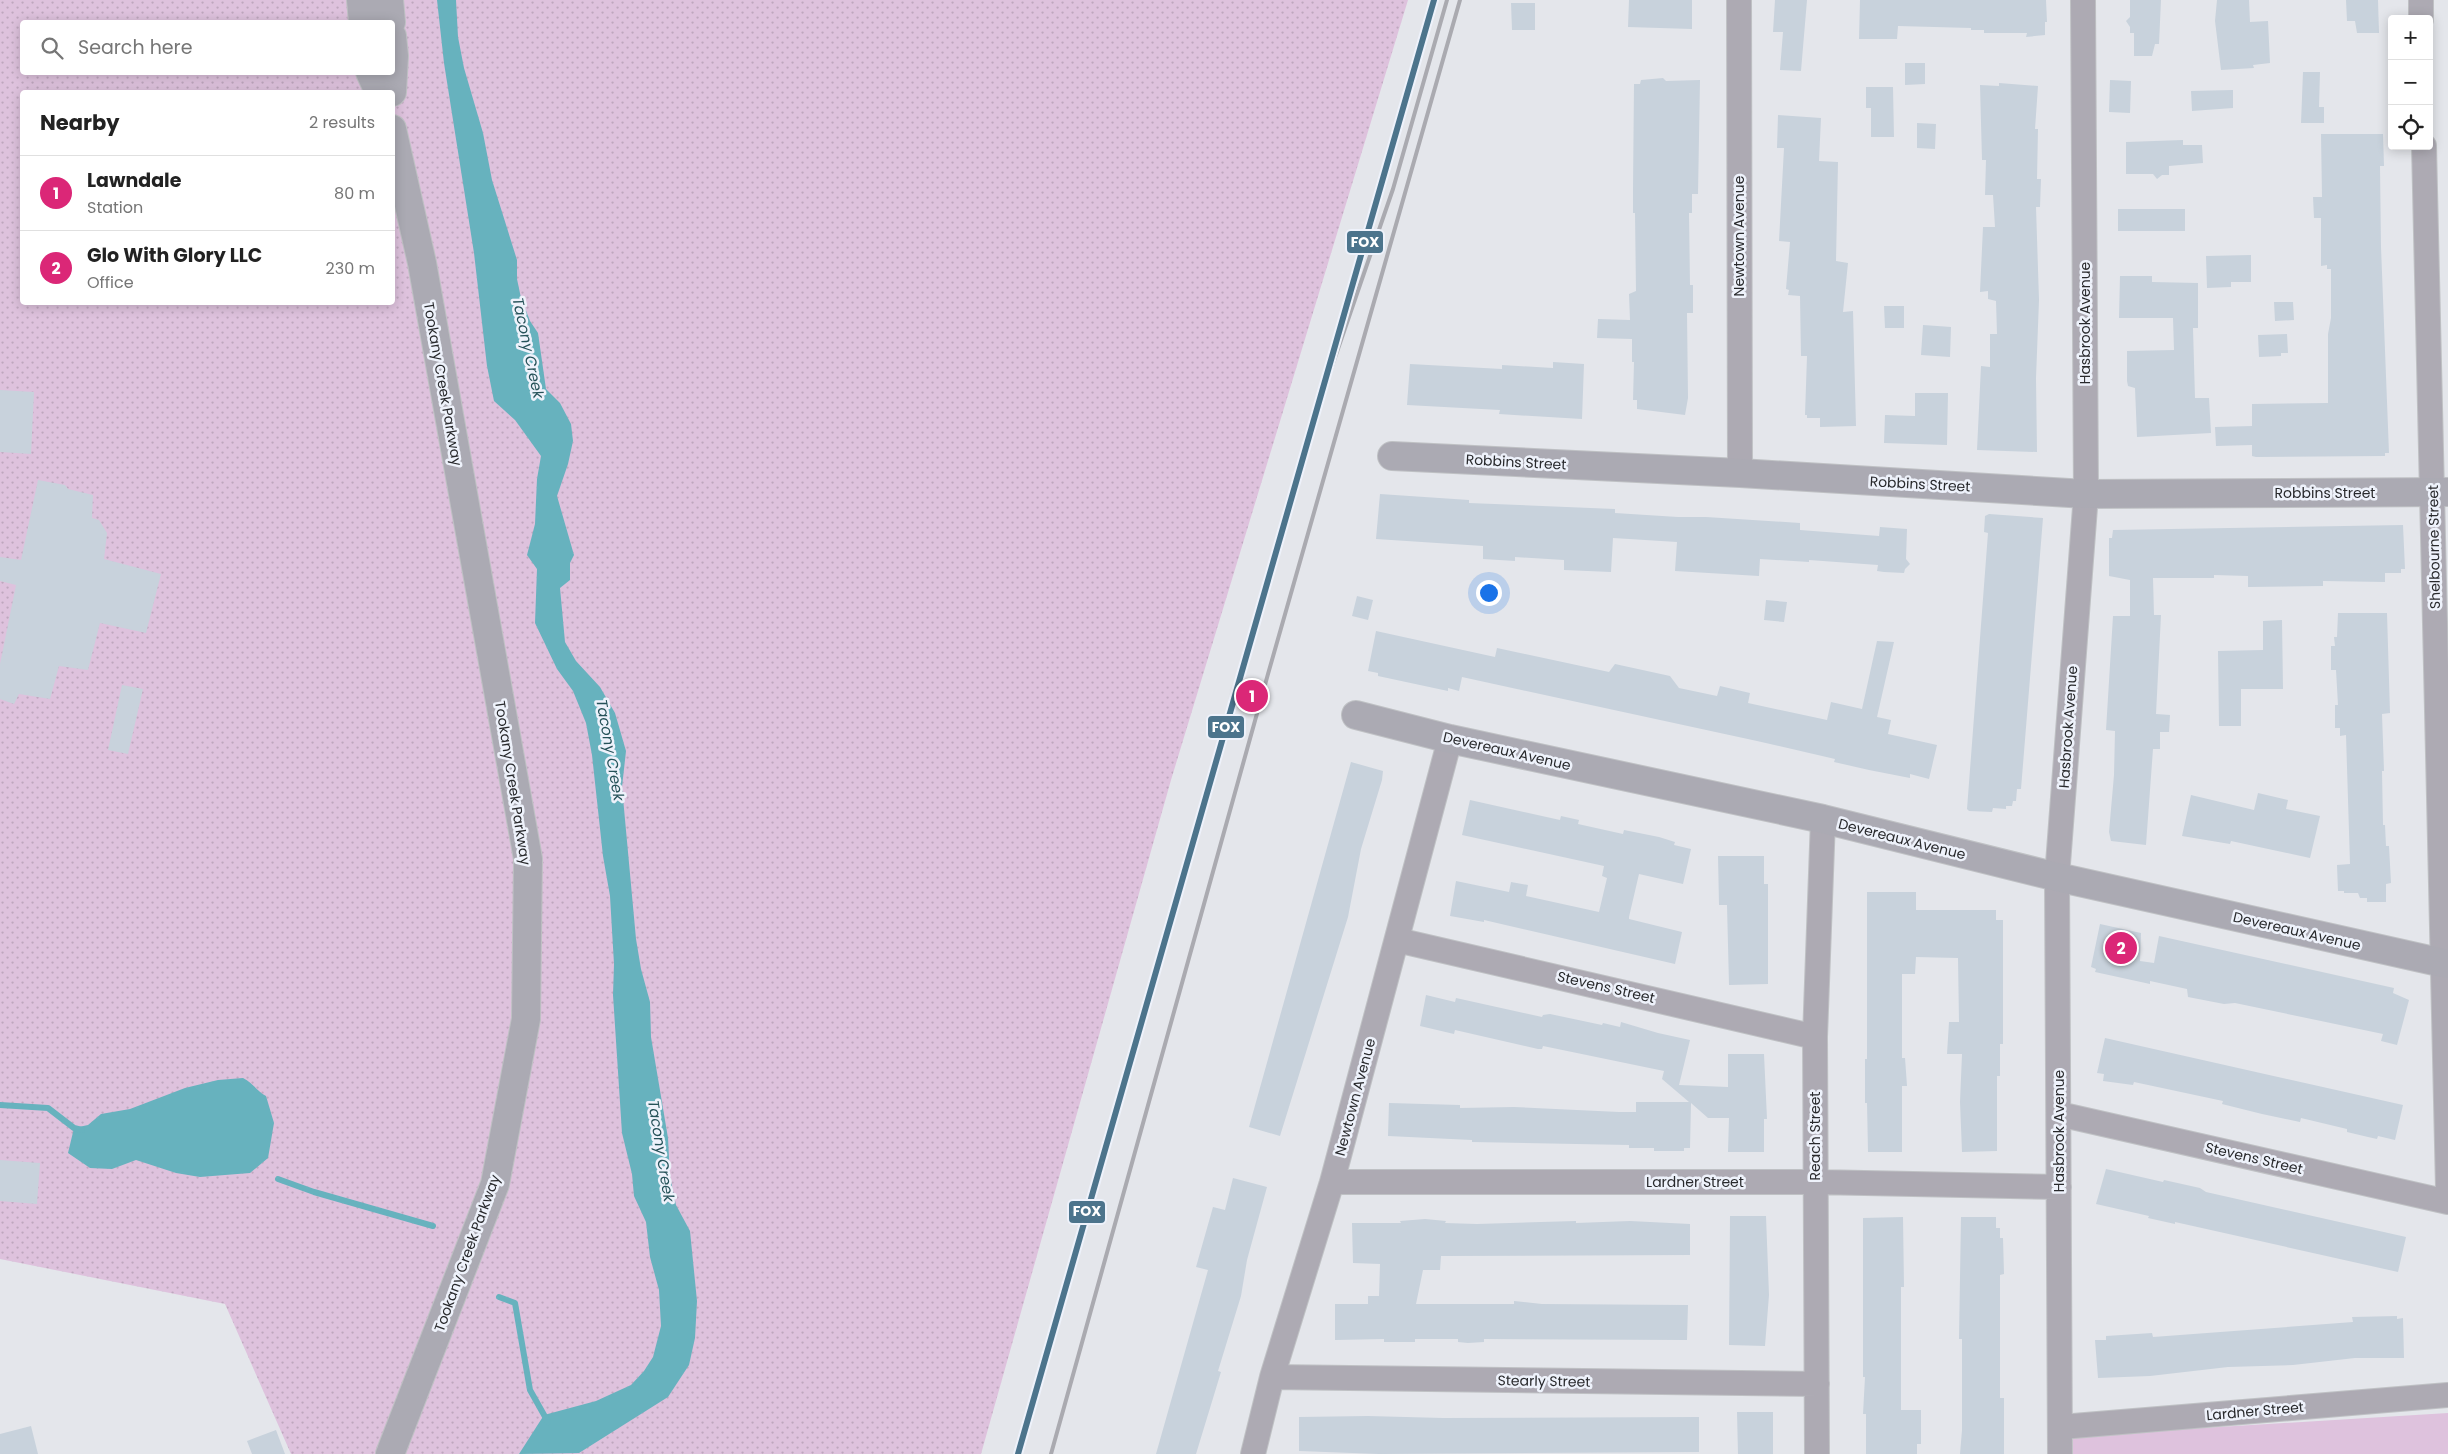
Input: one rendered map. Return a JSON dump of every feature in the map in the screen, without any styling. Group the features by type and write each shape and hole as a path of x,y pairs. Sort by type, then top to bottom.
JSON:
{"street":[{"path":"361,0 363,20"},
{"path":"389,0 391,20"},
{"name":"Newtown Avenue","path":"1739,0 1740,473"},
{"name":"Hasbrook Avenue","path":"2060,1454 2057,877 2086,494 2083,0"},
{"path":"2421,0 2421,15"},
{"path":"371,75 378,90"},
{"path":"392,75 392,90"},
{"name":"Tookany Creek Parkway","path":"390,1454 495,1184 526,1019 528,859 422,263 395,142"},
{"name":"Shelbourne Street","path":"2424,150 2440,492 2448,1188"},
{"name":"Robbins Street","path":"1392,456 1740,473 2086,494 2440,492"},
{"name":"Devereaux Avenue","path":"1356,715 1450,739 1823,819 2057,877 2446,964"},
{"name":"Newtown Avenue","path":"1253,1454 1272,1377 1332,1182 1450,739"},
{"name":"Reach Street","path":"1817,1454 1815,1037 1823,819"},
{"name":"Stevens Street","path":"1397,940 1815,1037"},
{"name":"Stevens Street","path":"2059,1114 2448,1202"},
{"name":"Lardner Street","path":"1332,1182 1816,1182 2059,1187"},
{"name":"Stearly Street","path":"1272,1377 1817,1384"},
{"name":"Lardner Street","path":"2061,1427 2448,1395"}],"shaded area":[{"path":"0,0 1408,0 1171,780 981,1454 291,1454 225,1304 0,1259"},
{"path":"2448,1413 2448,1454 2073,1454 2073,1436"}],"water":[{"name":"Tacony Creek","path":"437,0 456,0 458,37 464,68 483,133 492,180 517,260 517,279 521,298 530,321 538,333 546,389 560,403 571,424 573,441 568,464 557,496 574,555 570,563 570,580 560,588 565,642 576,661 600,687 615,713 626,751 622,787 636,939 641,969 650,1002 651,1037 668,1138 670,1177 676,1205 690,1231 697,1301 695,1338 689,1365 668,1397 579,1453 519,1454 544,1415 596,1401 631,1385 644,1371 653,1357 661,1326 659,1290 650,1257 646,1222 634,1196 632,1174 622,1133 613,995 614,964 610,896 603,856 592,755 586,723 573,691 557,669 535,623 537,569 527,555 535,524 537,479 541,456 515,420 494,401 487,366 474,253 444,63"},
{"path":"243,1078 266,1096 274,1123 268,1158 250,1173 200,1177 176,1173 136,1160 112,1169 90,1168 68,1153 74,1128 88,1125 101,1114 130,1109 185,1088 218,1080"}],"building":[{"path":"1629,0 1692,0 1692,29 1628,27"},
{"path":"1775,0 1807,0 1801,71 1780,70 1783,32 1773,32"},
{"path":"1860,0 2046,0 2047,22 2045,22 2045,35 2026,37 2027,33 1984,33 1984,30 1971,30 1971,28 1898,26 1897,39 1859,39"},
{"path":"2130,0 2161,0 2159,44 2155,44 2152,56 2134,56 2134,33 2130,33 2130,27 2126,21 2130,17"},
{"path":"2217,0 2249,0 2250,22 2268,21 2270,63 2253,65 2254,68 2221,70 2215,21"},
{"path":"2346,0 2378,0 2379,33 2357,33 2355,21 2347,21"},
{"path":"1511,3 1535,3 1535,30 1512,30"},
{"path":"1905,63 1925,63 1925,84 1905,85"},
{"path":"2303,72 2320,72 2319,107 2324,107 2324,123 2301,123"},
{"path":"1663,78 1666,81 1700,80 1698,194 1692,194 1692,213 1689,213 1690,285 1693,285 1693,313 1687,313 1688,398 1685,415 1637,409 1637,400 1633,400 1634,362 1632,362 1632,339 1597,338 1598,319 1630,320 1629,294 1636,291 1635,213 1633,213 1634,84 1640,84 1641,80"},
{"path":"2110,80 2131,81 2130,113 2109,112"},
{"path":"1999,83 2038,86 2035,129 2038,129 2037,179 2041,179 2040,207 2036,207 2039,300 2036,378 2037,452 1977,450 1981,366 1990,367 1990,334 1997,334 1996,301 1988,299 1988,291 1980,292 1983,227 1995,227 1993,195 1985,195 1986,160 1982,160 1980,85 1999,86"},
{"path":"1866,87 1893,87 1894,137 1871,137 1871,108 1866,108"},
{"path":"2233,90 2233,108 2192,111 2191,91"},
{"path":"1778,115 1821,118 1819,161 1838,162 1836,261 1848,263 1843,312 1853,311 1856,426 1820,427 1820,418 1807,418 1807,415 1805,415 1807,356 1801,356 1800,296 1788,295 1789,290 1786,289 1790,242 1779,241 1784,148 1777,148"},
{"path":"1917,123 1936,124 1935,149 1917,148"},
{"path":"2321,134 2383,134 2384,166 2380,166 2381,247 2389,453 2385,453 2385,456 2256,457 2252,456 2252,445 2216,446 2215,427 2252,426 2252,404 2328,403 2328,334 2331,318 2331,269 2327,269 2327,265 2321,266 2321,218 2314,218 2313,197 2322,197"},
{"path":"2183,140 2183,145 2202,145 2203,163 2169,166 2169,175 2162,175 2157,179 2153,174 2126,174 2126,142"},
{"path":"2118,209 2185,209 2185,231 2118,231"},
{"path":"2251,255 2251,282 2231,282 2231,287 2207,288 2206,256"},
{"path":"2120,276 2152,276 2152,282 2198,283 2198,328 2193,328 2195,398 2209,398 2211,433 2137,437 2135,388 2128,386 2127,351 2174,350 2173,318 2119,318"},
{"path":"2274,302 2293,302 2294,320 2275,321"},
{"path":"1884,306 1904,306 1904,328 1885,328"},
{"path":"1923,325 1951,327 1950,357 1921,355"},
{"path":"2287,334 2288,353 2281,353 2281,356 2259,357 2258,335"},
{"path":"1553,362 1584,364 1582,419 1499,414 1500,410 1407,405 1410,364 1502,369 1502,365 1553,368"},
{"path":"0,390 34,392 31,454 0,452"},
{"path":"1915,393 1948,393 1947,445 1884,443 1885,415 1915,416"},
{"path":"38,480 65,485 68,489 93,495 92,518 99,520 107,533 104,559 161,574 146,633 100,623 88,670 59,666 50,699 19,694 14,704 0,699 0,664 16,585 0,581 0,557 21,560"},
{"path":"1380,494 1469,500 1469,503 1615,509 1615,513 1800,523 1800,530 1879,536 1880,527 1907,529 1906,559 1910,564 1904,573 1877,571 1878,565 1760,559 1759,576 1675,571 1677,542 1613,538 1611,572 1564,570 1564,560 1515,557 1515,561 1483,559 1483,546 1376,539"},
{"path":"1989,514 2043,518 2021,789 2017,789 2016,801 2013,801 2012,806 2006,806 2006,809 1993,808 1992,812 1969,811 1967,809 1988,533 1984,532 1985,516"},
{"path":"2403,525 2405,569 2401,569 2401,573 2385,573 2385,582 2323,581 2323,586 2248,587 2248,576 2214,575 2214,578 2153,578 2154,615 2161,615 2156,714 2170,715 2169,732 2160,732 2160,749 2153,749 2146,845 2111,841 2109,832 2114,775 2115,731 2106,730 2113,616 2130,616 2130,580 2109,576 2109,538 2112,538 2113,530"},
{"path":"1357,596 1373,600 1368,620 1352,616"},
{"path":"1766,600 1787,602 1784,622 1764,620"},
{"path":"2338,613 2387,613 2390,713 2382,714 2384,771 2382,771 2383,825 2385,825 2386,846 2389,846 2391,883 2386,884 2386,902 2367,902 2367,898 2360,898 2358,893 2338,891 2337,865 2350,864 2346,735 2340,736 2340,728 2335,728 2335,705 2338,705 2336,670 2331,670 2331,646 2335,646 2334,637 2337,637"},
{"path":"2282,620 2283,689 2241,689 2241,726 2219,726 2218,651 2263,650 2263,621"},
{"path":"1376,631 1495,657 1497,648 1609,672 1615,664 1670,676 1679,688 1717,696 1720,686 1750,693 1748,703 1827,720 1831,702 1862,709 1877,641 1894,642 1877,717 1891,720 1888,734 1937,745 1929,779 1910,774 1910,778 1834,762 1835,759 1757,741 1462,677 1459,691 1448,688 1448,691 1378,676 1378,673 1368,671"},
{"path":"122,685 143,689 128,754 108,750"},
{"path":"1351,762 1383,771 1382,780 1361,849 1348,917 1280,1136 1249,1127"},
{"path":"2258,793 2288,800 2286,809 2320,816 2310,858 2231,841 2230,844 2182,836 2191,795 2254,810"},
{"path":"1470,800 1560,820 1561,816 1579,820 1578,824 1623,834 1624,830 1659,837 1675,842 1674,845 1691,849 1683,884 1639,874 1629,917 1629,919 1682,932 1675,964 1484,920 1484,922 1450,916 1456,881 1509,892 1511,882 1528,885 1526,896 1599,912 1607,878 1602,876 1604,866 1462,835"},
{"path":"1718,856 1764,856 1764,884 1768,884 1768,984 1729,985 1727,905 1719,905"},
{"path":"1867,892 1916,892 1916,910 1996,910 1996,920 2003,920 2003,1044 2000,1044 2000,1076 1997,1076 1997,1151 1962,1152 1960,1102 1962,1054 1947,1054 1949,1022 1959,1022 1958,958 1916,957 1915,974 1902,974 1902,1058 1905,1058 1907,1086 1902,1086 1902,1152 1868,1152 1867,1103 1865,1103 1865,1059 1867,1059"},
{"path":"2100,924 2141,933 2140,961 2154,963 2159,936 2394,988 2393,993 2409,1000 2397,1045 2381,1041 2383,1034 2235,1003 2224,1004 2188,997 2187,989 2150,981 2150,984 2095,972 2096,969 2091,967"},
{"path":"1426,995 1455,1002 1456,998 1542,1017 1543,1015 1550,1014 1620,1027 1621,1022 1690,1040 1679,1085 1728,1087 1728,1054 1764,1054 1767,1119 1764,1119 1764,1152 1728,1152 1729,1118 1708,1118 1691,1103 1690,1148 1684,1148 1684,1151 1654,1151 1654,1148 1629,1148 1629,1145 1472,1142 1472,1140 1388,1136 1389,1103 1460,1105 1460,1108 1514,1107 1636,1112 1636,1102 1689,1102 1662,1079 1664,1071 1543,1046 1542,1049 1538,1049 1455,1030 1454,1034 1420,1026"},
{"path":"2105,1038 2403,1105 2395,1140 2378,1136 2377,1139 2368,1137 2347,1132 2347,1129 2301,1118 2300,1122 2262,1114 2222,1104 2223,1101 2134,1082 2133,1085 2103,1081 2104,1074 2097,1073"},
{"path":"0,1160 40,1163 37,1204 0,1201"},
{"path":"2106,1169 2200,1188 2206,1192 2406,1237 2398,1272 2175,1222 2175,1224 2148,1218 2149,1216 2096,1204"},
{"path":"1233,1178 1267,1187 1247,1260 1241,1296 1218,1371 1221,1372 1196,1454 1156,1454 1208,1270 1196,1267 1213,1207 1225,1210"},
{"path":"1730,1216 1766,1216 1769,1295 1765,1346 1729,1345"},
{"path":"1903,1217 1904,1287 1901,1287 1901,1410 1921,1410 1921,1444 1917,1444 1917,1454 1866,1454 1866,1414 1863,1414 1865,1377 1863,1377 1863,1218"},
{"path":"1961,1217 1996,1217 1996,1228 2000,1228 2000,1238 2003,1238 2004,1274 2000,1275 2000,1398 2004,1398 2004,1454 1960,1454 1962,1430 1962,1339 1959,1339"},
{"path":"1425,1219 1446,1221 1445,1223 1477,1224 1630,1221 1690,1224 1690,1255 1441,1256 1440,1270 1423,1270 1416,1304 1514,1304 1514,1301 1542,1304 1688,1305 1687,1340 1484,1339 1484,1342 1468,1343 1458,1342 1458,1339 1415,1339 1415,1342 1384,1342 1384,1339 1335,1340 1335,1304 1368,1304 1368,1296 1379,1296 1380,1264 1353,1263 1352,1223 1401,1223 1400,1221"},
{"path":"2397,1316 2397,1319 2403,1318 2404,1358 2355,1358 2293,1365 2228,1367 2150,1376 2098,1378 2095,1340 2106,1340 2106,1336 2152,1333 2153,1337 2353,1322 2352,1317"},
{"path":"1737,1412 1773,1412 1773,1454 1738,1454"},
{"path":"1299,1417 1443,1418 1699,1417 1699,1452 1379,1454 1299,1451"},
{"path":"31,1426 38,1454 0,1454 0,1434"},
{"path":"276,1430 285,1454 252,1454 247,1441"}],"waterway":[{"path":"0,1105 48,1108 74,1128 82,1130"},
{"path":"278,1179 314,1192 433,1226"},
{"path":"499,1297 515,1303 530,1390 548,1422"}],"railway":[{"path":"1308,436 1393,189 1447,0"},
{"path":"1051,1454 1268,674 1460,0"}],"transit line":[{"name":"FOX","path":"1018,1454 1434,0"}],"place":[{"name":"Lawndale","path":"1252,696"},
{"name":"Glo With Glory LLC","path":"2121,948"}]}
